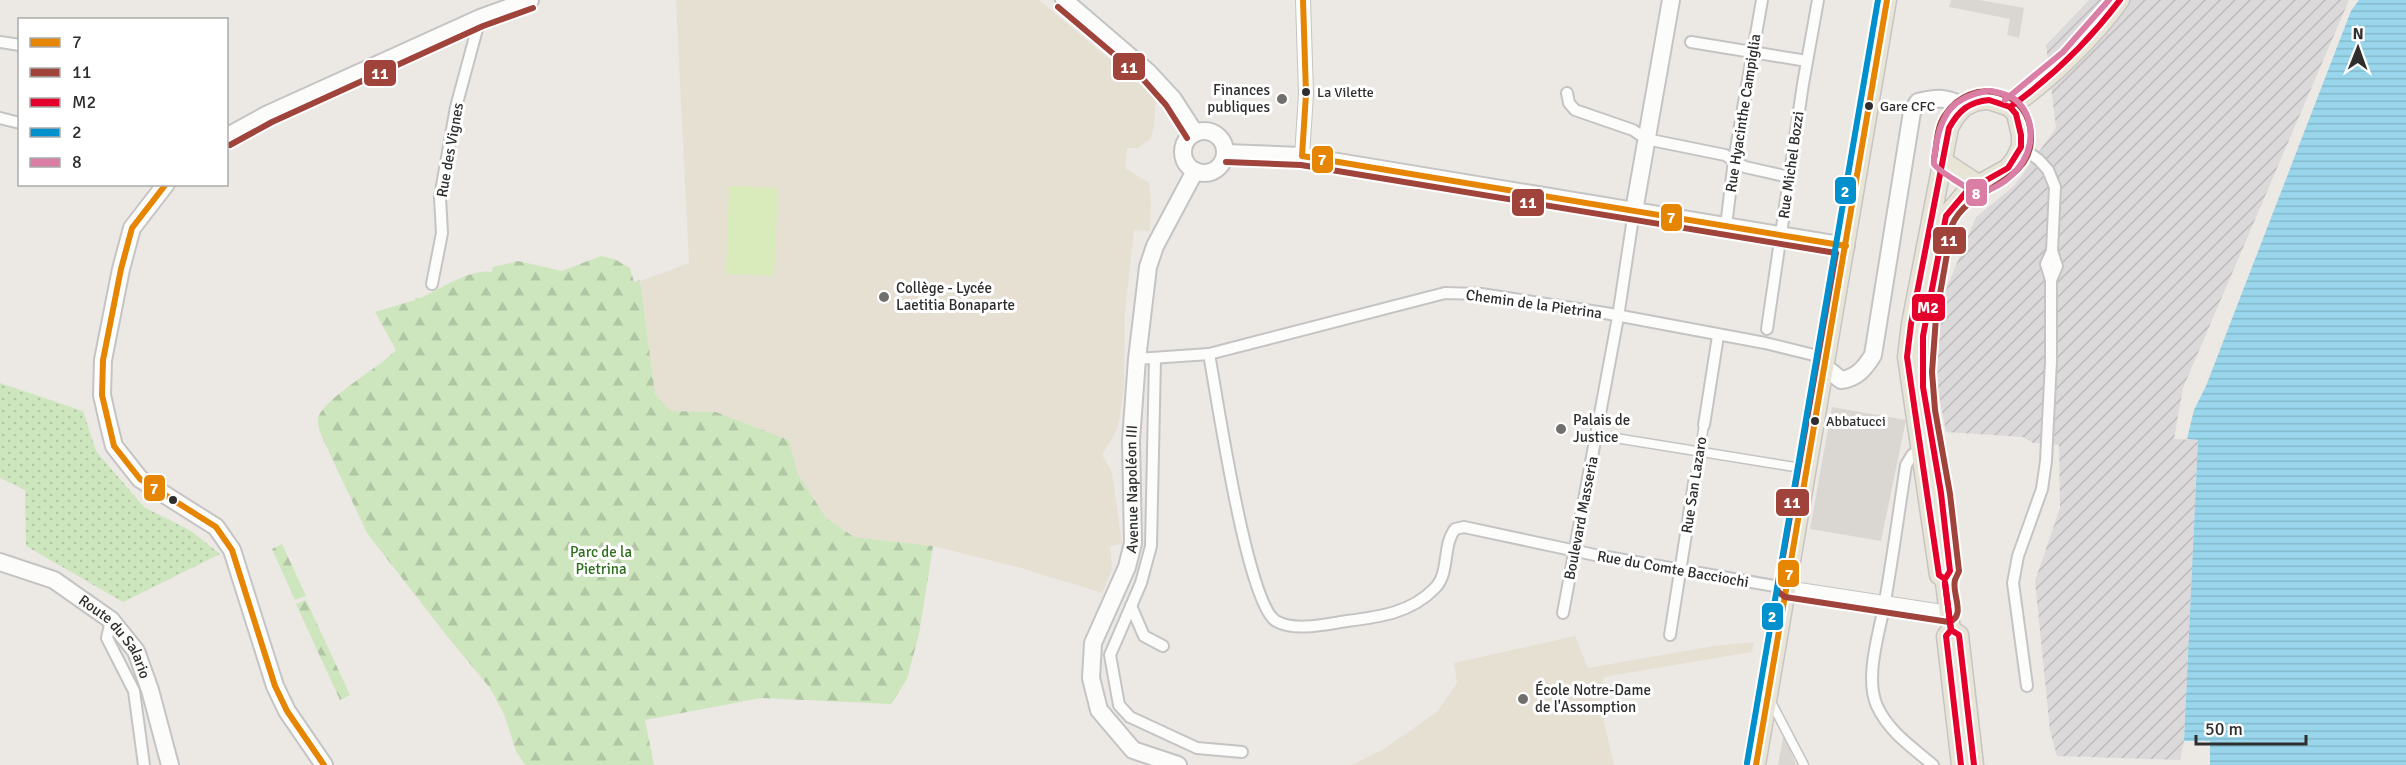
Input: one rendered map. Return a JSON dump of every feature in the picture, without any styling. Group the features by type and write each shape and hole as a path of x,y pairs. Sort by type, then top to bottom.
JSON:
{"main road":[{"path":"228,136 268,114 480,18 530,0"},
{"path":"1064,0 1148,72 1173,99 1195,133"},
{"path":"1634,211 1671,0"},
{"path":"1756,765 1887,0"},
{"path":"2010,107 2027,95 2099,27 2120,0"},
{"path":"1826,362 1841,380 1849,379 1864,370 1873,355 1912,112 1918,102 1936,97 1953,100 1964,107"},
{"path":"1945,579 1939,575 1920,450 1908,357 1911,324 1949,128 1964,107 1977,101 1989,100 2010,107 2016,114 2020,126 2020,147 2016,159 2008,168 1995,177 1978,184 1962,197 1946,216 1923,336 1923,387 1941,493 1950,571 1945,579 1950,622 1946,636 1961,765"},
{"path":"1203,130 1217,134 1222,139 1226,153 1222,164 1213,172 1207,173 1195,171 1185,162 1183,148 1190,136 1203,130"},
{"path":"1226,153 1302,156 1846,246"},
{"path":"1943,161 1978,184"},
{"name":"Avenue Napoléon III","path":"1178,765 1132,750 1100,710 1091,678 1092,643 1127,567 1133,543 1131,440 1136,366 1148,267 1155,246 1195,171"},
{"path":"164,186 132,228 121,268 103,360 102,395 114,446 140,479 216,527 232,550 275,686 287,711 324,765"},
{"name":"Route du Salario","path":"0,562 54,580 111,620 136,651 150,690 170,765"},
{"path":"1950,622 1959,636 1974,765"}],"street":[{"path":"1302,156 1306,94 1303,0"},
{"name":"Rue Hyacinthe Campiglia","path":"1726,226 1734,160 1762,0"},
{"name":"Rue Michel Bozzi","path":"1767,329 1818,0"},
{"name":"Rue des Vignes","path":"432,284 442,233 440,197 456,107 480,18"},
{"path":"0,42 18,45"},
{"path":"1691,42 1807,61"},
{"path":"1567,93 1569,103 1575,110 1633,130 1646,139 1725,155 1751,169 1789,177"},
{"path":"0,118 18,122"},
{"path":"2020,147 2039,160 2048,170 2055,187 2052,250 2046,264 2051,280 2051,362 2046,461 2042,489 2018,556 2013,583 2027,686"},
{"name":"Boulevard Masseria","path":"1563,613 1618,317 1634,211"},
{"name":"Chemin de la Pietrina","path":"1136,366 1155,359 1209,354 1445,293 1481,294 1605,313 1718,336 1766,343 1826,362"},
{"name":"Rue San Lazaro","path":"1670,635 1718,336"},
{"name":"Rue du Comte Bacciochi","path":"1209,354 1245,545 1260,597 1267,612 1275,621 1290,626 1320,625 1391,615 1415,603 1436,587 1442,574 1450,536 1455,529 1464,527 1680,571 1786,588"},
{"path":"1155,359 1151,546 1141,584 1110,655 1119,705 1130,717 1197,748 1242,752"},
{"path":"1136,366 1155,373"},
{"path":"1597,435 1808,469"},
{"path":"1920,450 1912,455 1906,465 1885,603 1875,651 1872,686 1876,705 1893,732 1933,765"},
{"path":"1786,588 1885,603 1950,622"},
{"path":"1131,606 1144,636 1163,646"},
{"path":"111,620 107,638 134,691 144,765"},
{"path":"1768,697 1804,765"}],"shaded area":[{"name":"Collège - Lycée Laetitia Bonaparte","path":"676,0 1039,0 1156,98 1154,128 1150,139 1138,148 1127,148 1125,168 1149,183 1150,231 1134,230 1125,314 1124,388 1118,428 1102,455 1112,472 1122,544 1110,546 1112,569 1102,593 1021,568 933,546 853,537 826,518 817,507 798,474 789,440 716,412 671,411 655,394 640,281 689,263"},
{"path":"1951,0 1979,0 2024,8 2019,38 2007,35 2010,19 1949,7"},
{"path":"2089,0 2349,0 2183,388 2174,439 2198,440 2184,741 2180,760 2057,756 2050,731 2035,581 2060,508 2059,445 2033,443 2023,437 1946,432 1937,384 1940,304 1976,217 2014,186 2056,128 2046,45"},
{"path":"1832,407 1906,420 1881,541 1810,529"},
{"name":"École Notre-Dame de l'Assomption","path":"1575,636 1588,668 1713,646 1754,642 1752,652 1604,677 1600,704 1614,765 1351,765 1382,750 1437,712 1457,683 1454,663"},
{"path":"1784,733 1796,765 1778,765"}],"green space":[{"path":"729,186 778,188 774,276 726,274"},
{"name":"Parc de la Pietrina","path":"601,256 614,259 630,268 634,282 640,280 655,394 671,411 716,412 789,440 798,474 826,518 854,537 933,546 919,634 907,679 891,704 761,698 645,720 654,765 525,765 516,751 504,714 490,688 367,533 322,437 318,419 322,411 340,393 396,350 375,312 421,298 465,276 492,272 493,267 518,261 562,271"},
{"path":"0,383 83,411 96,451 144,507 191,531 220,554 123,602 26,546 25,490 0,478"},
{"path":"282,544 306,596 295,600 272,549"},
{"path":"306,600 350,695 340,700 296,604"}],"water":[{"path":"2359,0 2406,0 2406,765 2210,765 2210,741 2184,741 2198,440 2187,439 2194,410 2206,386 2351,11"}],"transit line":[{"name":"7","path":"1303,0 1306,94 1302,156 1846,246"},
{"name":"2","path":"1747,763 1878,0"},
{"name":"7","path":"1756,765 1887,0"},
{"name":"8","path":"2005,100 2063,52 2109,0"},
{"name":"M2","path":"2010,107 2069,58 2120,0"},
{"name":"11","path":"1058,7 1142,78 1166,105 1187,138"},
{"name":"11","path":"230,145 272,122 483,26 533,8"},
{"name":"11","path":"1226,162 1301,165 1836,253 1777,591 1785,597 1949,622 1954,619 1958,610 1954,585 1959,571 1950,494 1935,410 1932,372 1936,317 1952,225 1960,212 1971,202 2020,167 2028,155 2031,140 2029,123 2022,109 2012,99 1998,93 1984,91 1970,94 1956,102 1942,120 1934,159"},
{"name":"8","path":"1987,91 1966,97 1951,108 1942,123 1934,159 1934,164 1941,171 1977,193 1999,185 2017,170 2024,160 2030,138 2028,118 2020,104 2013,98 1991,91"},
{"name":"M2","path":"1989,100 2010,107 2016,114 2021,147 2008,168 1967,191 1946,216 1923,336 1923,387 1941,493 1950,571 1945,579 1939,575 1907,357 1911,324 1949,128 1965,108 1989,100"},
{"name":"7","path":"164,186 132,228 121,269 103,360 102,395 114,446 140,479 216,527 232,550 275,686 287,711 324,765"},
{"name":"M2","path":"1945,583 1951,630"},
{"name":"M2","path":"1945,583 1951,630"},
{"name":"M2","path":"1951,630 1959,635 1974,765"},
{"name":"M2","path":"1951,630 1946,636 1961,765"}],"place":[{"name":"La Vilette","path":"1306,92"},
{"name":"Finances publiques","path":"1282,99"},
{"name":"Gare CFC","path":"1869,106"},
{"name":"Collège - Lycée Laetitia Bonaparte","path":"884,297"},
{"name":"Abbatucci","path":"1815,421"},
{"name":"Palais de Justice","path":"1561,429"},
{"name":"École Notre-Dame de l'Assomption","path":"1523,699"}]}
